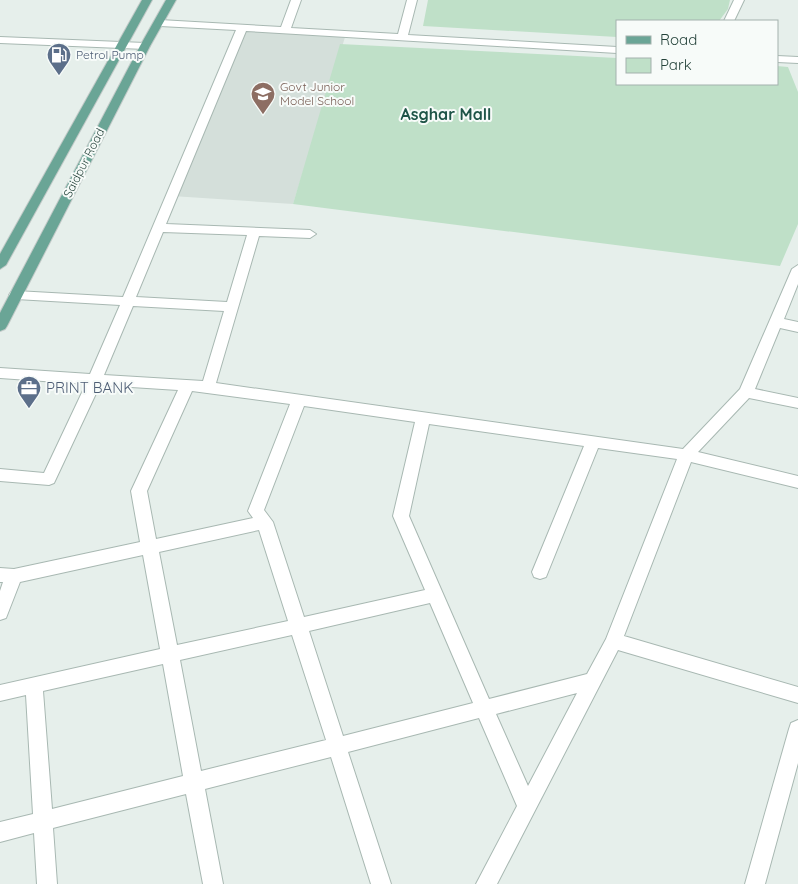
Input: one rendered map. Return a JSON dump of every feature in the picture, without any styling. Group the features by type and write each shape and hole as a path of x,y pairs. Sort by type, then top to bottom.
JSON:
{"main road":[{"name":"Saidpur Road","path":"0,265 147,0"},
{"name":"Saidpur Road","path":"0,326 4,311 16,295 145,46 171,0"}],"street":[{"path":"285,30 296,0"},
{"path":"402,37 412,0"},
{"path":"730,20 739,0"},
{"path":"160,22 616,50"},
{"path":"0,475 49,479 95,380 242,28"},
{"path":"0,40 145,46"},
{"path":"778,59 798,60"},
{"path":"159,228 310,234"},
{"path":"208,387 254,232"},
{"path":"486,884 614,641 686,455 746,392 798,269"},
{"path":"16,295 231,307"},
{"path":"775,322 798,327"},
{"path":"0,374 208,387 686,455 798,482"},
{"path":"187,386 139,491 213,884"},
{"path":"746,392 798,403"},
{"path":"299,400 256,511 264,522 381,884"},
{"path":"424,418 401,516 526,808"},
{"path":"540,572 593,442"},
{"path":"0,613 7,575 264,522"},
{"path":"0,693 435,595"},
{"path":"614,641 798,695"},
{"path":"0,832 593,681"},
{"path":"34,685 47,884"},
{"path":"755,884 798,729"}],"shaded area":[{"name":"Govt Junior Model School","path":"242,28 346,34 293,204 172,196"}],"green space":[{"path":"428,0 730,0 728,9 720,20 616,20 616,37 423,26"},
{"path":"340,44 616,58 616,85 778,85 778,66 788,67 798,92 798,224 780,266 293,204"}],"place":[{"name":"Petrol Pump","path":"59,76"},
{"name":"Govt Junior Model School","path":"263,115"},
{"name":"PRINT BANK","path":"29,409"}],"district":[{"name":"Asghar Mall","path":"446,114"}]}
